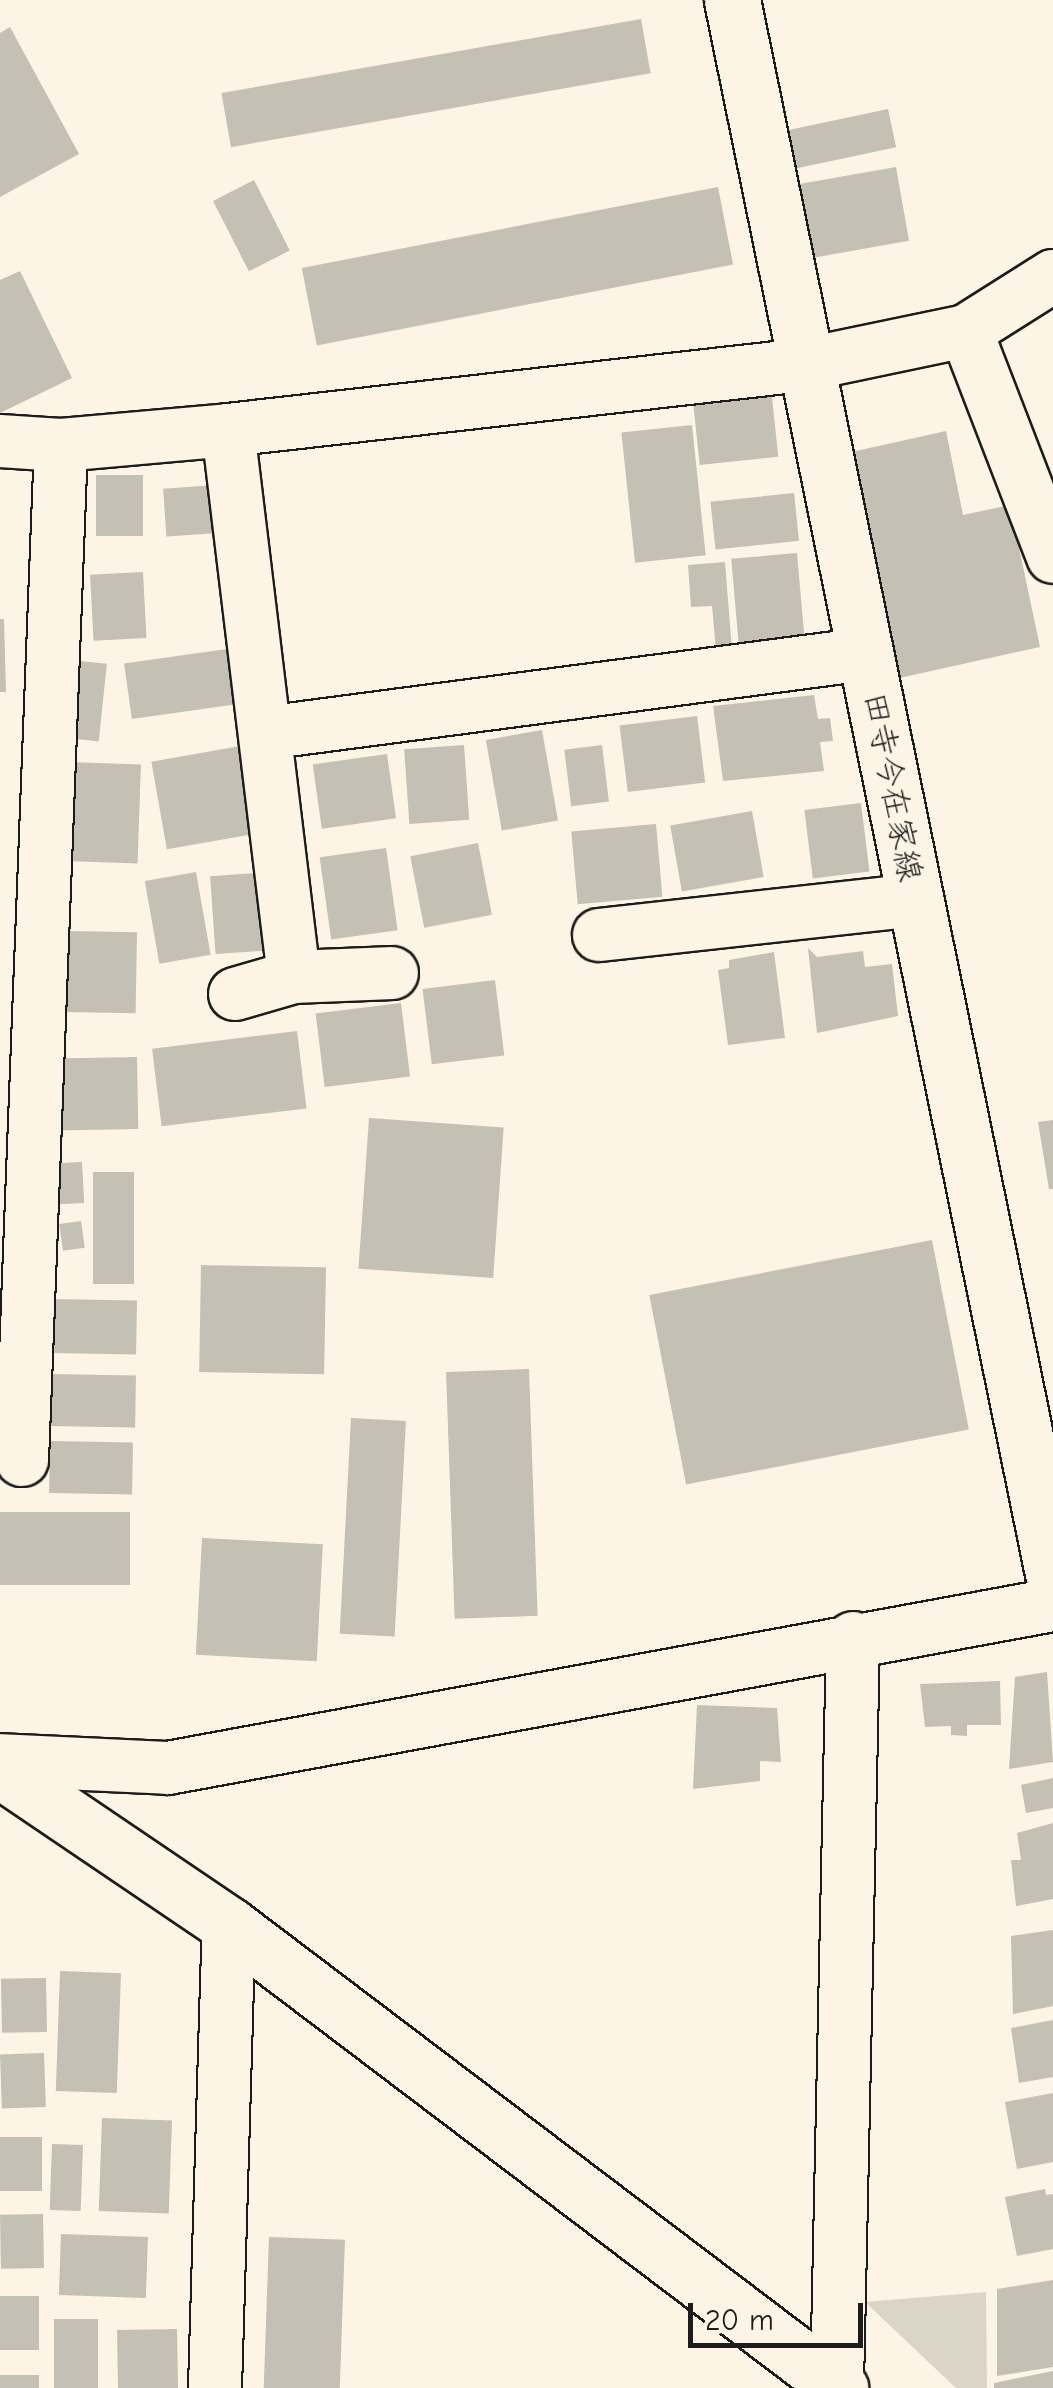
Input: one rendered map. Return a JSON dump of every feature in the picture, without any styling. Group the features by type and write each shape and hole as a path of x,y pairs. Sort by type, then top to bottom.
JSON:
{"main road":[{"name":"田寺今在家線","path":"732,0 803,364 1053,1573"},
{"path":"0,1770 229,1925 838,2386"}],"street":[{"path":"0,442 62,445 228,430 803,364 966,331 1053,276"},
{"path":"966,331 1053,556"},
{"path":"228,430 294,976"},
{"path":"22,1460 62,445"},
{"path":"264,733 866,654"},
{"path":"599,935 914,900"},
{"path":"235,994 294,976 392,973"},
{"path":"0,1760 168,1768 853,1638 1053,1605"},
{"path":"838,2386 853,1638"},
{"path":"215,2388 229,1925"}],"shaded area":[{"path":"986,2292 987,2388 956,2388 865,2302"}],"building":[{"path":"641,19 651,73 231,147 221,93"},
{"path":"10,27 79,154 0,197 0,33"},
{"path":"888,109 896,147 793,169 785,131"},
{"path":"896,167 909,241 810,258 797,185"},
{"path":"254,180 290,250 249,271 213,201"},
{"path":"718,187 733,265 317,345 302,268"},
{"path":"20,271 72,378 0,413 0,280"},
{"path":"772,397 778,457 700,465 693,405"},
{"path":"692,425 706,555 635,563 621,432"},
{"path":"946,431 963,515 1010,505 1040,647 895,679 847,453"},
{"path":"96,475 143,475 143,536 96,536"},
{"path":"215,485 218,533 166,537 163,489"},
{"path":"794,493 799,541 715,550 710,502"},
{"path":"797,553 805,643 739,648 731,559"},
{"path":"725,562 732,650 716,651 712,606 691,607 688,565"},
{"path":"143,572 146,638 94,641 90,575"},
{"path":"0,619 4,619 6,692 0,692"},
{"path":"234,648 242,703 132,719 124,663"},
{"path":"80,661 107,664 99,741 72,739"},
{"path":"814,695 818,719 830,718 833,741 820,742 824,771 723,781 713,706"},
{"path":"697,716 705,783 628,792 620,726"},
{"path":"542,730 558,821 502,831 486,740"},
{"path":"464,745 469,820 409,824 404,749"},
{"path":"602,745 609,802 571,806 564,750"},
{"path":"240,746 255,834 167,849 151,762"},
{"path":"387,754 396,818 322,829 313,764"},
{"path":"68,762 141,765 138,863 65,861"},
{"path":"861,803 869,871 813,878 804,810"},
{"path":"752,811 764,877 682,891 670,825"},
{"path":"656,824 662,897 578,904 571,831"},
{"path":"478,843 492,915 424,928 410,856"},
{"path":"386,848 398,930 331,940 320,857"},
{"path":"196,872 211,955 159,964 145,881"},
{"path":"257,873 262,951 216,954 210,876"},
{"path":"65,931 137,932 136,1013 64,1012"},
{"path":"808,948 817,957 863,951 865,967 892,964 898,1016 817,1033"},
{"path":"774,952 785,1038 728,1045 718,970 729,968 729,960"},
{"path":"495,980 504,1055 432,1064 423,989"},
{"path":"401,1003 410,1076 325,1087 316,1013"},
{"path":"297,1031 307,1108 162,1126 152,1049"},
{"path":"137,1057 138,1129 55,1130 54,1058"},
{"path":"369,1118 504,1127 493,1278 358,1269"},
{"path":"1053,1120 1053,1189 1049,1189 1038,1122"},
{"path":"82,1162 84,1203 54,1205 52,1164"},
{"path":"93,1172 134,1172 134,1284 93,1284"},
{"path":"81,1221 85,1248 63,1251 59,1224"},
{"path":"932,1240 969,1429 686,1484 649,1295"},
{"path":"201,1265 326,1267 324,1374 199,1372"},
{"path":"50,1299 137,1301 136,1355 49,1353"},
{"path":"529,1369 538,1616 455,1619 446,1372"},
{"path":"50,1374 136,1376 135,1427 49,1426"},
{"path":"351,1418 406,1421 395,1637 340,1634"},
{"path":"50,1441 133,1442 132,1494 49,1493"},
{"path":"0,1512 130,1512 130,1585 0,1585"},
{"path":"202,1538 323,1544 317,1661 196,1655"},
{"path":"1047,1672 1053,1762 1009,1769 1015,1677"},
{"path":"1000,1681 1001,1725 967,1725 967,1736 951,1735 951,1726 925,1727 920,1684"},
{"path":"697,1705 777,1708 781,1762 760,1761 760,1781 693,1789"},
{"path":"1053,1778 1053,1808 1026,1813 1021,1785"},
{"path":"1053,1823 1053,1899 1016,1906 1011,1860 1021,1860 1017,1833"},
{"path":"1053,1930 1053,2006 1013,2014 1011,1936"},
{"path":"60,1971 121,1973 117,2093 56,2091"},
{"path":"46,1978 47,2032 2,2033 1,1979"},
{"path":"1053,2020 1053,2077 1019,2083 1011,2028"},
{"path":"44,2053 46,2107 2,2109 0,2055"},
{"path":"1053,2093 1053,2162 1017,2169 1005,2102"},
{"path":"102,2118 172,2120 169,2213 99,2211"},
{"path":"0,2137 42,2137 42,2191 0,2191"},
{"path":"52,2144 83,2145 81,2211 50,2210"},
{"path":"1045,2189 1046,2195 1053,2194 1053,2249 1017,2256 1005,2197"},
{"path":"43,2214 44,2268 1,2269 0,2215"},
{"path":"61,2234 148,2237 146,2298 59,2295"},
{"path":"269,2237 345,2240 340,2388 264,2388"},
{"path":"1053,2280 1053,2367 997,2376 997,2289"},
{"path":"0,2296 39,2296 39,2350 0,2350"},
{"path":"54,2319 98,2319 98,2388 54,2388"},
{"path":"177,2329 178,2388 118,2388 117,2330"},
{"path":"1053,2371 1053,2388 994,2388 994,2383"},
{"path":"0,2375 39,2375 39,2388 0,2388"}]}
